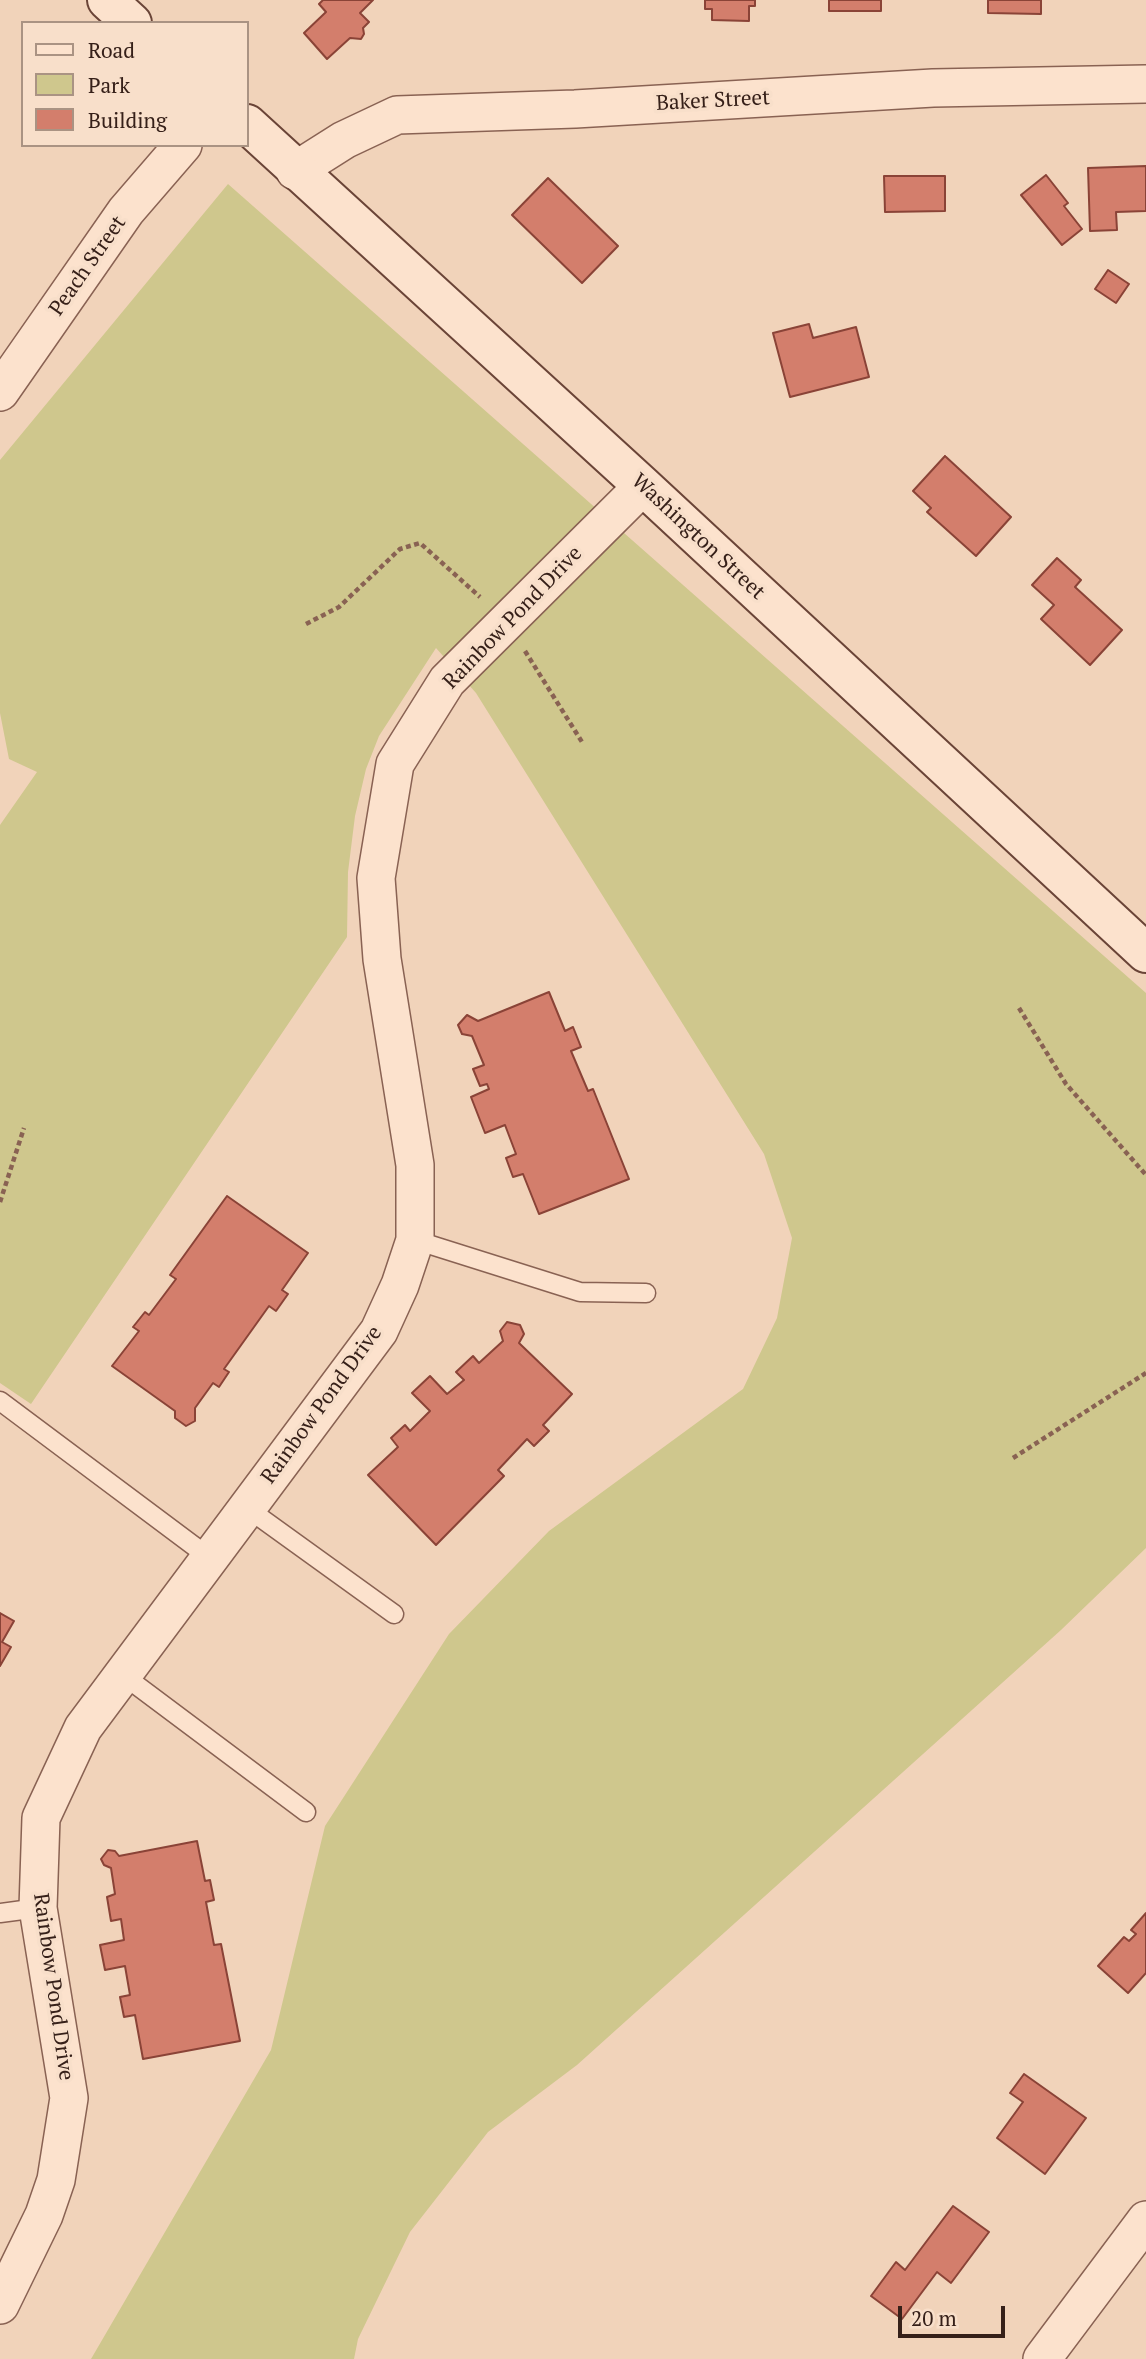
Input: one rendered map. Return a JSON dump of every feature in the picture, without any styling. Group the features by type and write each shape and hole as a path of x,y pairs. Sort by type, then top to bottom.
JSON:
{"main road":[{"path":"107,0 130,21"},
{"name":"Washington Street","path":"248,125 295,171 643,485 1146,953"}],"street":[{"name":"Baker Street","path":"295,171 344,140 397,115 575,109 933,88 1146,84"},
{"name":"Peach Street","path":"0,392 126,211 181,147"},
{"name":"Rainbow Pond Drive","path":"0,2305 44,2215 56,2180 69,2098 38,1908 41,1818 83,1728 379,1331 400,1285 415,1240 415,1165 382,959 376,878 395,764 447,681 509,622 643,485"},
{"path":"1042,2359 1146,2220"}],"lane":[{"path":"415,1240 580,1292 646,1293"},
{"path":"0,1401 210,1558"},
{"path":"247,1508 394,1614"},
{"path":"123,1675 306,1812"},
{"path":"0,1913 38,1908"}],"path":[{"path":"306,624 339,607 400,549 420,543 509,622 582,742"},
{"path":"1018,1008 1066,1084 1146,1175"},
{"path":"0,1202 24,1128"},
{"path":"1013,1458 1146,1374"}],"green space":[{"path":"228,184 1146,993 1146,1548 1061,1630 577,2065 488,2132 410,2232 358,2339 354,2359 91,2359 271,2050 325,1826 449,1634 549,1531 743,1389 777,1318 792,1238 764,1154 476,693 436,648 379,736 366,769 355,816 348,872 347,937 31,1404 0,1383 0,825 37,772 9,759 0,713 0,460"}],"building":[{"path":"323,0 373,0 360,13 369,22 363,28 361,39 350,38 327,59 304,33 326,12 319,4"},
{"path":"705,0 755,0 755,6 749,6 749,21 712,20 712,9 705,9"},
{"path":"829,0 881,0 881,11 829,11"},
{"path":"988,0 1041,0 1041,14 988,13"},
{"path":"1146,166 1146,211 1116,212 1117,230 1090,231 1088,168"},
{"path":"1046,175 1068,203 1064,206 1082,229 1062,245 1021,195"},
{"path":"884,176 945,176 945,211 885,212"},
{"path":"548,178 618,246 582,283 512,215"},
{"path":"1108,270 1129,284 1116,303 1095,289"},
{"path":"809,324 813,338 856,327 869,377 790,397 773,333"},
{"path":"945,456 1011,517 976,556 927,512 931,508 913,491"},
{"path":"1057,558 1081,580 1075,587 1122,630 1090,665 1041,619 1054,605 1032,585"},
{"path":"549,992 565,1031 573,1027 581,1047 571,1051 588,1091 593,1089 629,1179 539,1214 523,1174 513,1177 506,1158 516,1154 505,1125 485,1133 471,1097 489,1089 487,1084 480,1086 473,1069 484,1065 472,1036 462,1034 458,1025 467,1015 478,1021"},
{"path":"227,1196 308,1253 282,1290 288,1294 276,1311 269,1306 224,1369 229,1372 219,1387 213,1383 195,1408 195,1421 186,1426 175,1418 175,1411 112,1366 139,1331 133,1327 145,1312 149,1315 176,1279 170,1275"},
{"path":"507,1322 520,1325 524,1334 519,1343 572,1394 543,1425 549,1431 534,1446 527,1439 498,1470 504,1476 436,1545 368,1475 398,1447 391,1438 405,1425 410,1431 430,1411 412,1393 430,1376 447,1394 464,1380 456,1372 473,1356 479,1363 503,1341 500,1331"},
{"path":"0,1613 14,1621 2,1642 11,1647 0,1666"},
{"path":"197,1841 205,1881 210,1880 214,1900 206,1902 214,1945 221,1944 240,2041 143,2059 135,2015 124,2017 120,1997 130,1995 125,1966 105,1970 100,1945 124,1940 121,1919 111,1921 107,1897 115,1894 111,1868 104,1865 101,1859 108,1850 115,1851 119,1856"},
{"path":"1146,1913 1146,1973 1128,1993 1098,1966 1124,1937 1129,1941 1136,1934 1131,1930"},
{"path":"1024,2074 1086,2118 1045,2174 997,2138 1023,2102 1010,2093"},
{"path":"953,2206 989,2232 951,2283 937,2272 902,2319 871,2296 896,2262 905,2270"}]}
